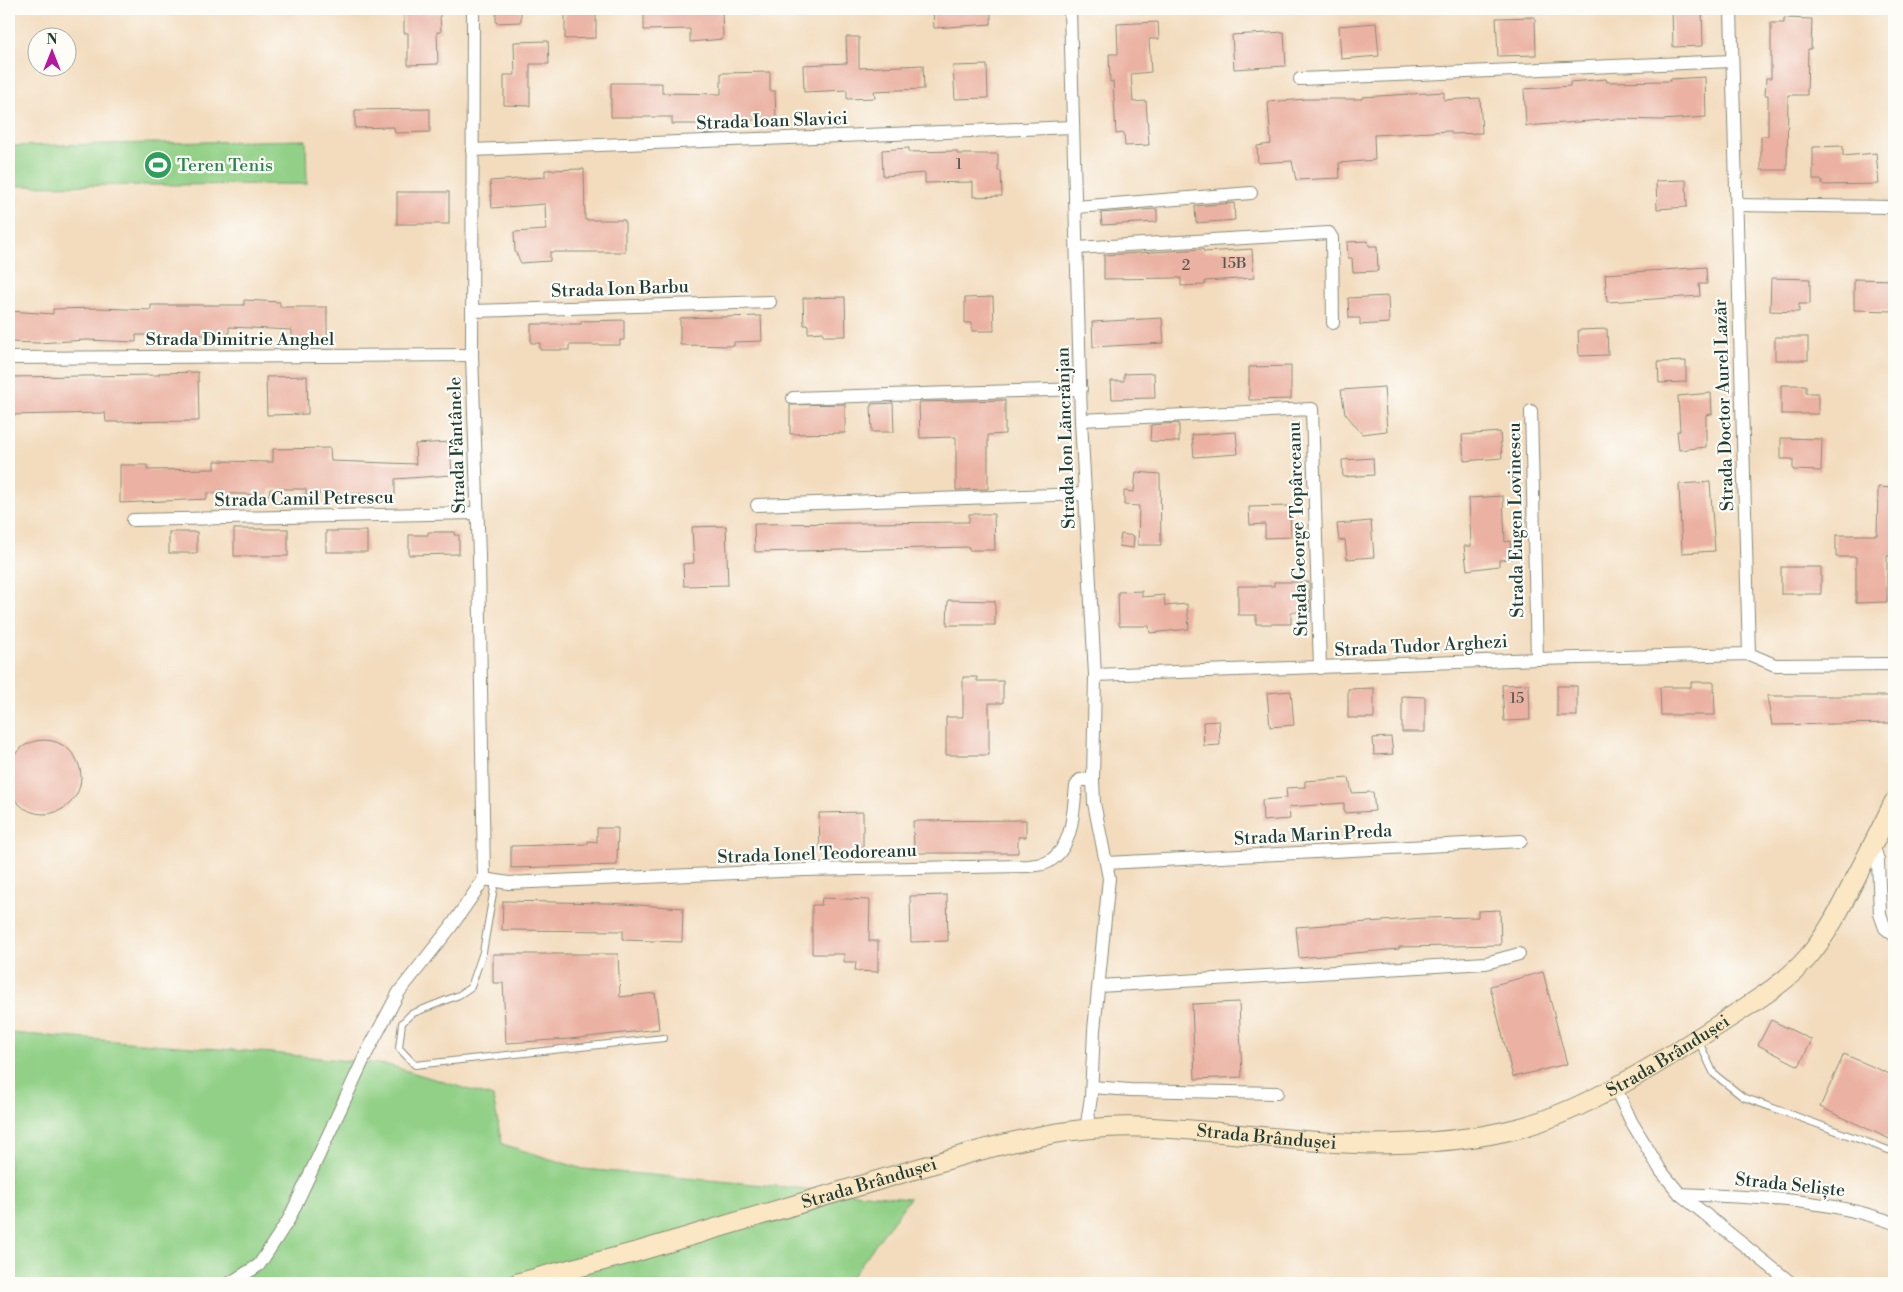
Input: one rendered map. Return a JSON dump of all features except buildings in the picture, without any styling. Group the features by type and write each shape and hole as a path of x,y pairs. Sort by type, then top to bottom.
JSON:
{"main road":[{"name":"Strada Brândușei","path":"518,1283 627,1254 1021,1139 1091,1129 1138,1127 1368,1144 1428,1143 1473,1138 1522,1127 1615,1087 1698,1039 1760,998 1792,973 1810,956 1831,926 1894,802"}],"street":[{"name":"Strada Fântânele","path":"473,9 472,355 490,881"},
{"name":"Strada Ion Lăncrănjan","path":"1070,9 1081,420 1095,675 1093,780 1094,802 1109,878 1109,899 1099,986 1091,1092 1091,1129"},
{"name":"Strada Doctor Aurel Lazăr","path":"1730,9 1749,654"},
{"path":"1300,79 1732,61"},
{"name":"Strada Ioan Slavici","path":"472,150 1073,127"},
{"path":"1076,207 1251,193"},
{"path":"1736,205 1894,207"},
{"path":"1077,248 1329,234 1332,238 1333,323"},
{"name":"Strada Ion Barbu","path":"472,311 770,302"},
{"name":"Strada Dimitrie Anghel","path":"9,358 472,355"},
{"path":"793,398 1081,389"},
{"name":"Strada George Topârceanu","path":"1081,420 1312,409 1320,668"},
{"name":"Strada Eugen Lovinescu","path":"1531,411 1537,659"},
{"path":"757,505 1085,494"},
{"name":"Strada Camil Petrescu","path":"132,520 476,513"},
{"path":"1749,654 1775,665 1894,664"},
{"name":"Strada Tudor Arghezi","path":"1095,675 1537,659 1749,654"},
{"name":"Strada Ionel Teodoreanu","path":"490,881 804,870 1029,866 1048,862 1061,849 1070,831 1076,786 1080,780 1093,780"},
{"name":"Strada Marin Preda","path":"1107,864 1521,841"},
{"path":"1873,844 1878,860 1880,914 1885,928 1894,935"},
{"path":"230,1283 259,1265 289,1219 367,1052 399,992 490,881"},
{"path":"1099,986 1486,963 1520,954"},
{"path":"1615,1087 1631,1121 1661,1171 1680,1194 1690,1205 1791,1283"},
{"path":"1091,1092 1130,1090 1277,1093"},
{"name":"Strada Seliște","path":"1680,1194 1806,1202 1860,1210 1894,1223"}],"lane":[{"path":"490,881 483,952 471,987 459,995 412,1014 402,1024 399,1048 415,1065 664,1038"},
{"path":"1698,1039 1714,1074 1743,1097 1894,1152"}],"green space":[{"name":"Teren Tenis","path":"306,140 307,184 9,186 9,146"},
{"path":"9,1033 272,1053 388,1065 493,1097 502,1144 583,1169 910,1198 847,1283 9,1283"}],"place":[{"name":"Teren Tenis","path":"158,165"}]}
